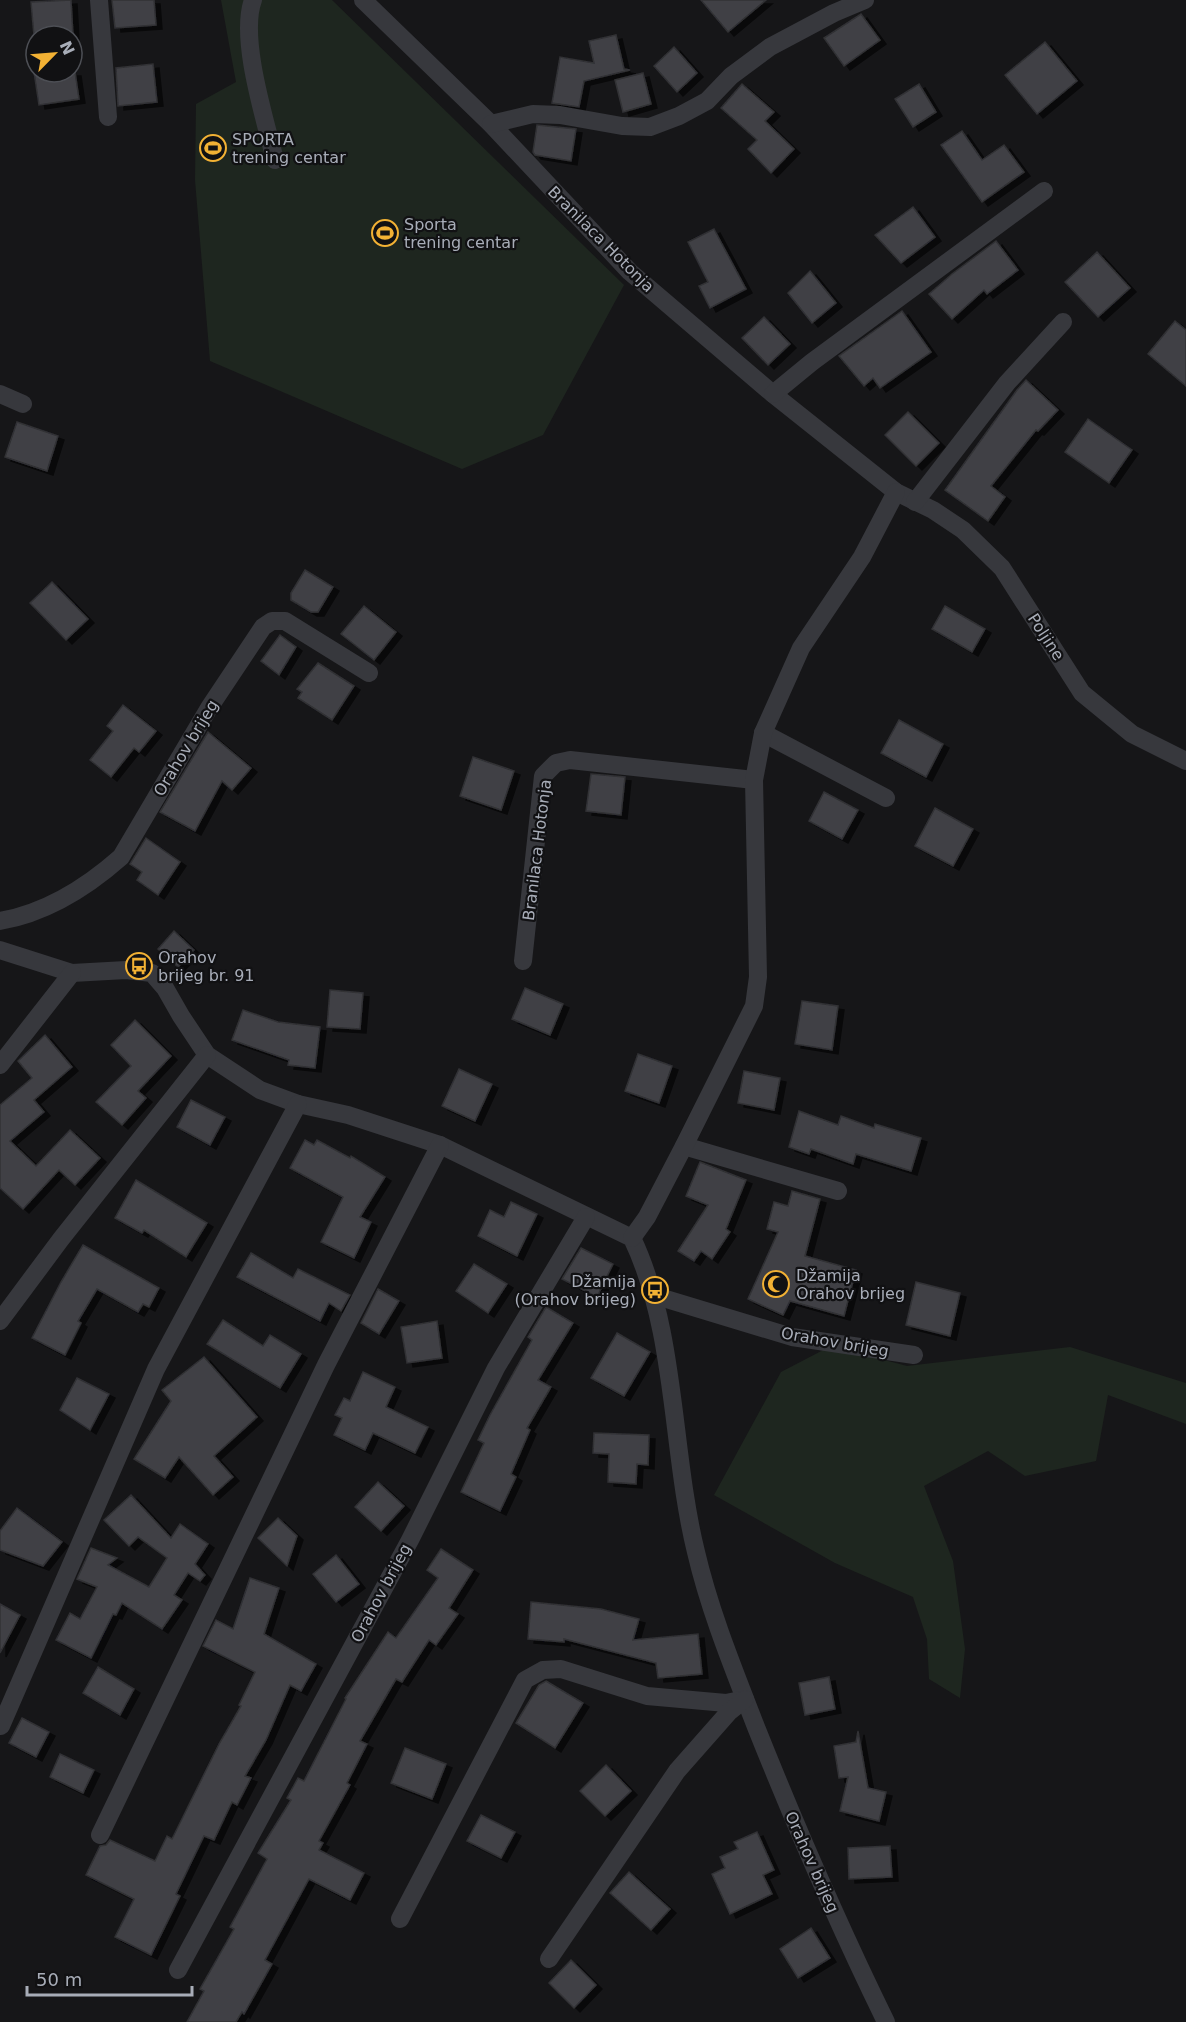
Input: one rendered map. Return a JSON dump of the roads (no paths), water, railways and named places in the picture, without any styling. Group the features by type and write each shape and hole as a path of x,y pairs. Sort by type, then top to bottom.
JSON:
{"street":[{"path":"99,0 108,117"},
{"path":"253,0 249,12 249,47 274,160"},
{"name":"Branilaca Hotonja","path":"363,0 490,123 630,272 773,394 896,492 915,502"},
{"path":"490,123 533,114 560,115 622,126 650,127 679,116 707,101 731,76 830,6 865,0"},
{"path":"773,394 812,362 1044,190"},
{"path":"915,502 1007,384 1063,322"},
{"path":"0,394 24,405"},
{"path":"0,950 72,974 126,970 152,974 165,988 207,1055 260,1090 298,1104 348,1115 440,1145 632,1238 647,1217 754,1006 758,977 754,780 763,733 801,648 862,557 896,492"},
{"name":"Poljine","path":"915,502 933,510 963,530 1002,568 1082,693 1132,734 1186,761"},
{"name":"Orahov brijeg","path":"0,921 41,909 70,895 100,875 121,857 209,708 263,627 272,621 285,621 369,673"},
{"path":"763,733 886,798"},
{"name":"Branilaca Hotonja","path":"524,961 543,776 556,763 570,760 754,780"},
{"path":"0,1065 72,974"},
{"path":"0,1321 61,1239 207,1055"},
{"path":"1,1726 156,1369 298,1104"},
{"path":"100,1835 326,1365 440,1145"},
{"path":"684,1146 838,1191"},
{"name":"Orahov brijeg","path":"178,1970 410,1540 496,1368 586,1217"},
{"name":"Orahov brijeg","path":"632,1238 645,1265 653,1295 666,1358 686,1503 696,1552 713,1611 793,1819 886,2022"},
{"name":"Orahov brijeg","path":"653,1295 792,1336 915,1355"},
{"path":"400,1919 525,1680 543,1670 561,1669 647,1696 726,1703 745,1699"},
{"path":"549,1959 677,1771 729,1712 745,1699"}],"place":[{"name":"SPORTA trening centar","path":"213,148"},
{"name":"Sporta trening centar","path":"385,233"},
{"name":"Orahov brijeg br. 91","path":"139,966"},
{"name":"Džamija Orahov brijeg","path":"776,1284"},
{"name":"Džamija (Orahov brijeg)","path":"655,1290"}]}
